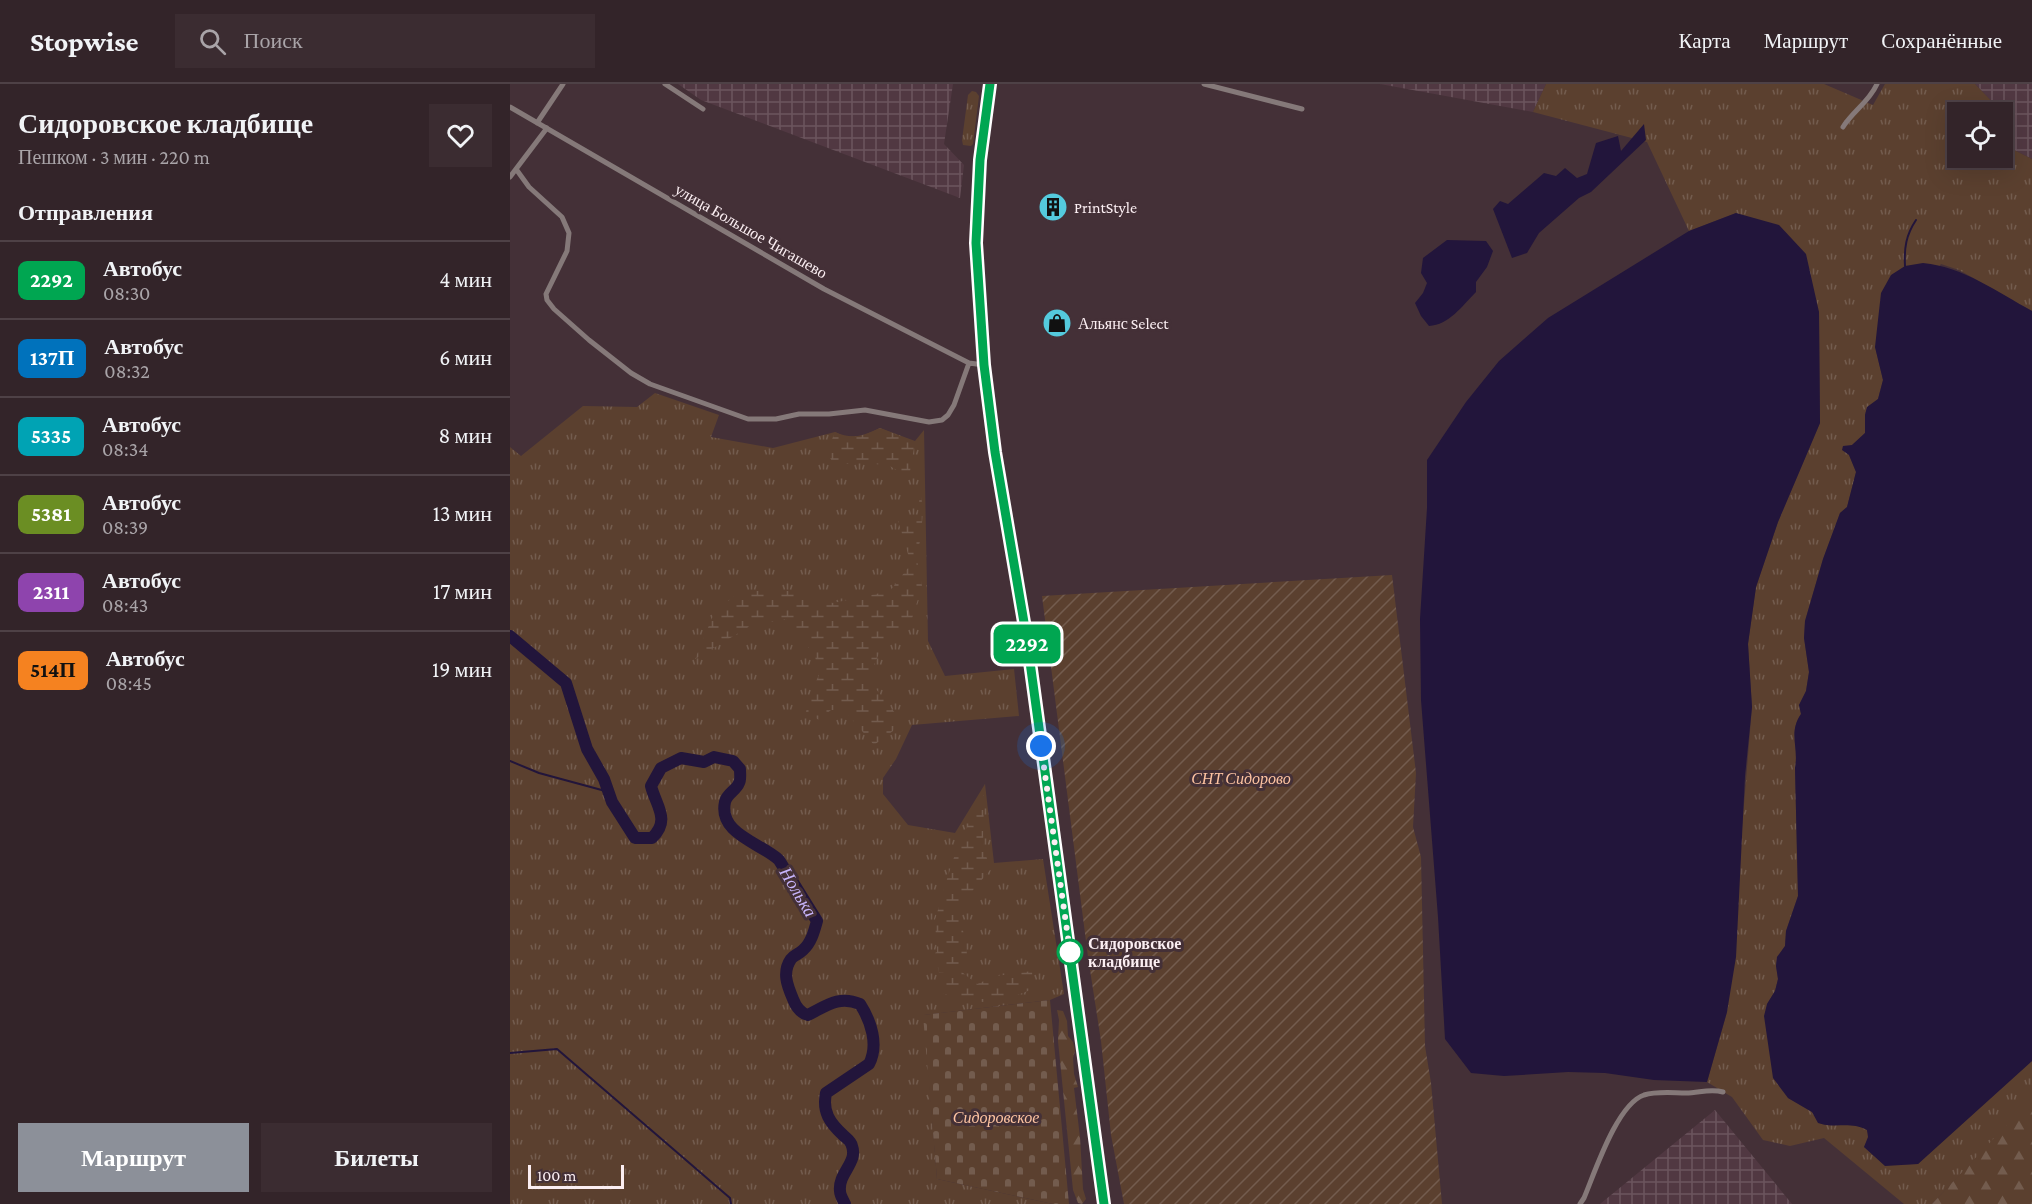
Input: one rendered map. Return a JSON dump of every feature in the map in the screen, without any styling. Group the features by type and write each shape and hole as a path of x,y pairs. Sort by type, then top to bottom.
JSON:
{"main road":[{"path":"990,84 980,160 976,243 984,365 995,452 1027,640 1104,1204"}],"street":[{"path":"537,123 563,84"},
{"path":"665,84 704,109"},
{"path":"1204,84 1302,109"},
{"path":"1843,127 1852,113 1871,96 1877,84"},
{"name":"улица Большое Чигашево","path":"510,107 824,290 969,363 984,365"},
{"path":"510,177 547,128"},
{"path":"516,170 529,187 562,217 568,233 567,251 546,294 547,300 589,340 631,373 650,384 747,419 776,419 799,414 829,414 865,410 929,422 942,420 948,415 969,363"},
{"path":"1580,1204 1613,1132 1630,1104 1643,1095 1655,1093 1689,1093 1713,1089 1723,1092"}],"shaded area":[{"path":"678,84 953,84 944,144 964,165 960,198 701,100"},
{"path":"1380,84 1546,84 1533,112"},
{"path":"1975,84 2032,84 2032,159 2014,150 2013,102 1992,102"},
{"path":"1644,124 1646,140 1591,192 1579,198 1539,233 1527,253 1512,258 1493,209 1500,201 1508,204 1544,173 1556,176 1565,168 1577,178 1587,174 1596,143 1618,136 1621,151"},
{"path":"1736,213 1779,225 1806,254 1819,312 1820,423 1778,522 1756,587 1748,644 1752,707 1745,776 1736,957 1727,1012 1707,1082 1654,1080 1605,1073 1568,1072 1504,1076 1471,1073 1445,1039 1421,700 1420,619 1427,508 1427,460 1466,402 1499,361 1548,318 1689,231"},
{"path":"1447,240 1486,241 1493,251 1487,267 1476,282 1476,292 1449,318 1429,326 1415,303 1427,283 1421,273 1423,258"},
{"path":"1923,263 1938,265 1966,275 2032,311 2032,1061 1918,1164 1885,1166 1864,1147 1868,1137 1867,1130 1855,1126 1818,1123 1812,1112 1788,1098 1773,1078 1764,1016 1767,1004 1775,991 1778,979 1777,957 1785,946 1786,931 1798,896 1794,734 1801,714 1799,705 1806,691 1809,672 1804,638 1805,621 1823,559 1840,513 1847,507 1856,472 1849,455 1842,450 1843,446 1852,445 1865,433 1867,407 1878,399 1883,380 1875,347 1881,293 1891,275 1905,266"},
{"path":"1715,1110 1792,1204 1600,1204"}],"green space":[{"path":"1546,84 1824,84 1873,105 1885,84 1975,84 1992,102 1947,102 1947,168 2013,168 2013,147 2014,150 2032,159 2032,311 1959,270 1941,264 1875,347 1883,380 1878,399 1867,408 1865,433 1852,445 1849,455 1856,472 1847,507 1840,513 1823,559 1805,621 1804,638 1809,672 1806,691 1799,705 1801,714 1794,734 1798,896 1786,931 1785,946 1777,957 1778,979 1775,991 1767,1004 1788,1098 1812,1112 1824,1125 1857,1125 1867,1130 1869,1137 1864,1147 1885,1165 1918,1164 2032,1061 2032,1100 1932,1204 1904,1204 1824,1138 1790,1146 1763,1140 1732,1097 1707,1082 1727,1012 1752,707 1748,644 1756,587 1778,522 1820,423 1819,312 1736,213 1689,231 1647,142 1533,112"},
{"path":"972,91 979,96 971,146 963,145 962,140 968,95"},
{"path":"655,393 719,415 711,437 773,448 835,432 846,437 862,436 880,428 915,441 924,430 928,641 945,676 1014,669 1019,716 912,725 896,759 883,778 883,794 908,825 955,833 985,784 994,863 1043,859 1064,994 1050,1000 924,1015 937,1179 1053,1204 510,1204 510,447 521,456 583,406 637,407"},
{"path":"880,428 915,442 909,477 888,465 859,463 834,465 827,452 835,432 847,436 858,436"},
{"path":"920,491 923,508 921,538 916,555 922,586 910,625 884,642 868,679 899,718 893,731 874,745 844,710 831,710 819,720 806,712 810,694 819,675 815,656 786,619 752,625 695,659 715,611 741,591 788,591 833,603 890,591 911,564 896,514 918,517"},
{"name":"СНТ Сидорово","path":"1392,575 1416,773 1413,827 1421,857 1425,1046 1431,1083 1442,1204 1124,1204 1111,1135 1101,1041 1088,957 1042,596"},
{"path":"984,795 983,844 990,870 959,907 967,954 958,969 977,984 996,976 1032,971 1033,989 997,1003 958,1000 941,992 950,972 939,973 935,953 937,952 935,920 947,879 958,845"},
{"name":"Сидоровское","path":"1050,1000 1069,1204 1053,1204 937,1179 923,1015"},
{"path":"1057,1010 1063,1011 1067,1021 1068,1036 1073,1042 1075,1051 1074,1074 1078,1087 1074,1088 1083,1189 1086,1199 1082,1204 1078,1203 1073,1190"},
{"path":"2032,1098 2032,1204 1932,1204"}],"waterway":[{"path":"1905,266 1906,242 1916,220"},
{"name":"Нолька","path":"510,636 566,683 587,749 604,779 612,802 635,838 652,838 661,825 660,813 651,786 661,768 681,758 704,762 714,757 733,761 740,769 740,782 725,802 728,822 743,837 779,860 817,921 808,944 788,964 787,984 795,1005 808,1015 839,1001 860,1004 872,1033 873,1049 869,1064 826,1093 825,1106 828,1117 851,1143 853,1152 840,1185 840,1194 845,1204"},
{"path":"510,761 539,773 609,792"},
{"path":"510,1053 557,1049 730,1198 731,1204"}],"bus line":[{"name":"2292","path":"990,84 980,160 976,243 984,365 995,452 1027,640 1104,1204"}],"place":[{"name":"PrintStyle","path":"1053,207"},
{"name":"Альянс Select","path":"1057,323"},
{"name":"Сидоровское кладбище","path":"1070,952"}],"route":[{"path":"1041,746 1070,952"}]}
